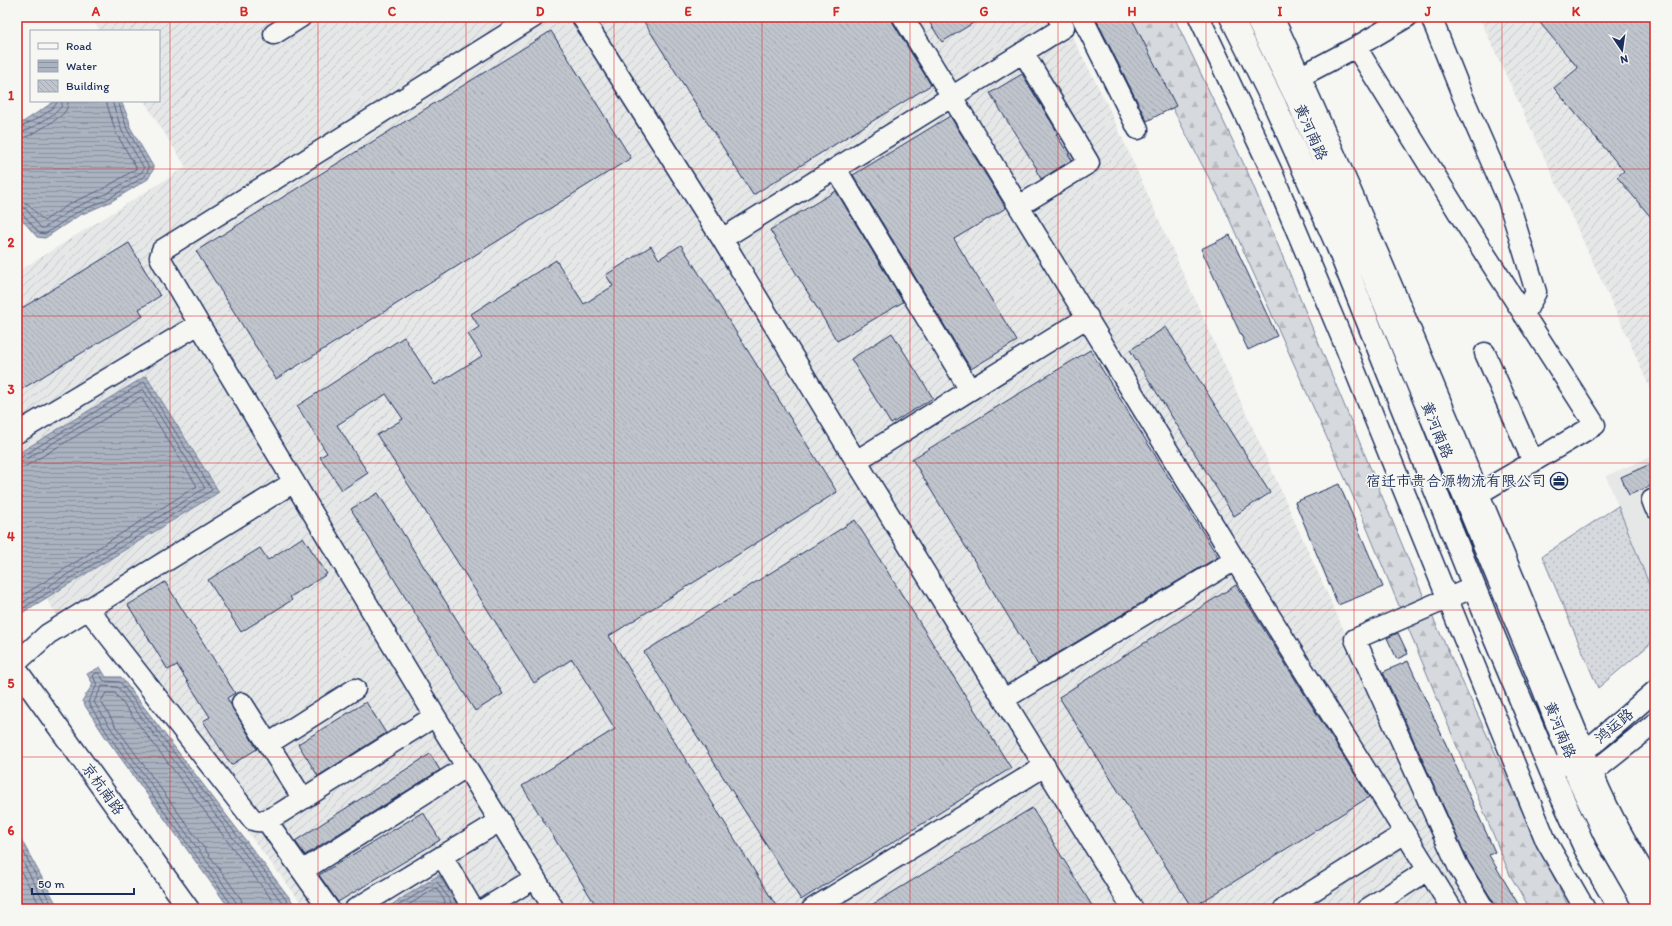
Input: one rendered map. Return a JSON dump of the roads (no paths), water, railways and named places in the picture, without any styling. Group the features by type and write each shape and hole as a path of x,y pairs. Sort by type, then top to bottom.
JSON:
{"main road":[{"name":"黄河南路","path":"1231,17 1275,105 1337,245 1474,587 1561,795 1585,848 1620,909"},
{"name":"黄河南路","path":"1256,17 1295,80 1360,244 1473,497 1578,755 1606,837 1650,895"}],"street":[{"path":"274,34 301,17"},
{"path":"534,17 162,250 160,257 435,716 554,909"},
{"path":"582,17 722,239 856,461 1133,909"},
{"path":"903,17 1088,317 1235,560 1452,909"},
{"path":"722,239 1064,27 1058,17"},
{"path":"1082,17 1138,129"},
{"path":"1198,17 1271,170 1546,841 1586,909"},
{"path":"1273,17 1295,80 1356,47 1406,17"},
{"path":"1431,17 1510,208 1536,292 1524,315"},
{"path":"1356,47 1458,212 1595,425 1473,497"},
{"path":"1019,206 1089,163 1023,52"},
{"path":"836,169 970,390"},
{"path":"856,461 1088,317"},
{"path":"17,433 199,324"},
{"path":"1485,353 1533,462"},
{"path":"17,662 48,634 294,482"},
{"path":"1004,699 1235,560"},
{"path":"1474,587 1355,639 1458,866 1484,909"},
{"path":"88,609 252,820 258,822 266,820 303,799 435,716"},
{"name":"京杭南路","path":"17,670 188,909"},
{"path":"268,744 355,688"},
{"name":"鸿运路","path":"1551,772 1578,755 1655,691"},
{"path":"242,703 303,799"},
{"name":"鸿运路","path":"1561,795 1586,778 1655,723"},
{"path":"812,909 1045,766"},
{"path":"302,871 466,767"},
{"path":"266,820 329,909"},
{"path":"355,909 500,821"},
{"path":"1284,909 1405,833"},
{"path":"442,856 473,909"},
{"path":"1367,909 1428,870"},
{"path":"484,909 535,878"}],"water":[{"path":"53,102 121,102 129,120 130,127 154,168 148,179 110,202 78,216 45,238 37,237 17,214 17,126"},
{"path":"146,376 219,492 17,616 17,454"},
{"path":"100,667 106,677 121,677 298,909 230,909 104,735 82,701 93,684 87,674"},
{"path":"17,832 59,909 17,909"},
{"path":"439,875 457,904 450,909 385,909"}],"place":[{"name":"宿迁市贵合源物流有限公司","path":"1559,481"}]}
